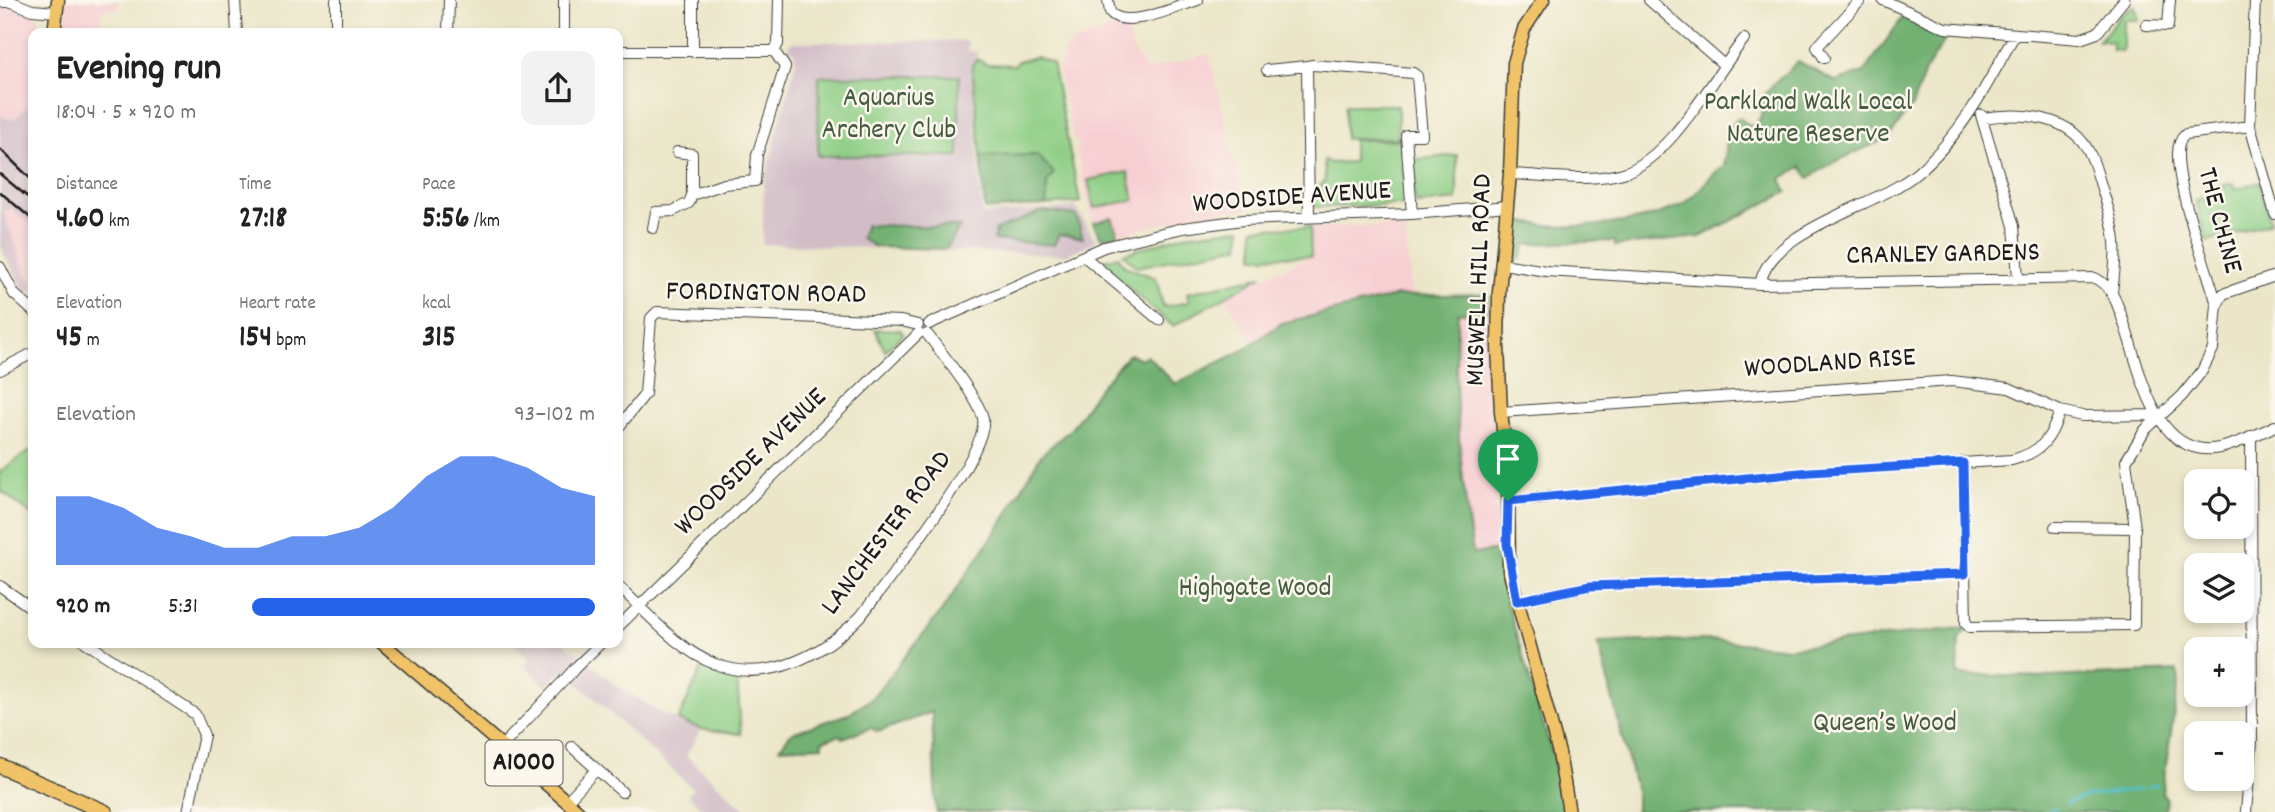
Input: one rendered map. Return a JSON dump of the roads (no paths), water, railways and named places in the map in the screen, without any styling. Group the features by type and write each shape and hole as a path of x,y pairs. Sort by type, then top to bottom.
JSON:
{"highway":[{"path":"0,766 105,812"}],"main road":[{"name":"MUSWELL HILL ROAD","path":"1543,0 1524,29 1514,63 1510,174 1499,306 1501,412 1507,445 1508,557 1517,601 1559,753 1569,812"},
{"path":"55,28 57,6"},
{"name":"A1000","path":"388,648 579,812"}],"street":[{"path":"235,0 237,28"},
{"path":"336,0 336,28"},
{"path":"448,28 449,0"},
{"path":"564,0 564,28"},
{"path":"693,0 693,52"},
{"path":"774,51 778,44 779,0"},
{"path":"1108,0 1108,8 1115,18 1136,19 1198,0"},
{"path":"1649,0 1724,65"},
{"path":"1824,58 1817,47 1861,0"},
{"path":"1883,0 1934,26 2080,39 2097,33 2124,0"},
{"path":"2146,25 2168,26 2170,0"},
{"path":"2255,0 2250,126 2275,214"},
{"path":"0,2 12,2 32,10 57,6"},
{"path":"1760,284 1762,272 1770,261 1795,240 1916,174 1978,104 2015,34"},
{"path":"1510,174 1606,176 1640,166 1664,148 1744,39"},
{"path":"623,51 774,51"},
{"path":"692,195 724,184 754,181 757,155 785,67 774,51"},
{"path":"1267,70 1337,65 1413,73 1417,76 1422,135 1406,135 1412,214"},
{"path":"1307,66 1309,216"},
{"path":"1978,104 2014,226 2018,277"},
{"path":"1982,118 2025,115 2056,122 2076,134 2091,154 2117,235 2112,292 2157,415 2174,438 2195,449 2220,448 2275,426"},
{"name":"THE CHINE","path":"1965,574 1966,623 1973,628 2134,625 2134,528 2126,461 2138,438 2157,415 2194,384 2213,349 2218,302 2183,186 2178,151 2180,140 2186,134 2250,126"},
{"path":"653,228 656,212 673,211 689,203 692,195 692,154 677,152"},
{"name":"WOODSIDE AVENUE","path":"623,622 923,329 1121,241 1183,228 1243,220 1412,214 1508,206"},
{"path":"1085,257 1159,320"},
{"name":"CRANLEY GARDENS","path":"1503,264 1546,271 1760,284 2082,276 2105,283 2112,292"},
{"path":"0,267 14,294 28,307"},
{"path":"2218,302 2228,291 2275,276"},
{"name":"FORDINGTON ROAD","path":"623,422 645,394 651,318 657,312 901,321 923,329"},
{"name":"LANCHESTER ROAD","path":"640,606 676,640 714,664 749,670 782,666 813,655 845,632 875,598 971,462 983,432 983,418 972,396 923,329"},
{"path":"0,370 28,356"},
{"name":"WOODLAND RISE","path":"1501,412 1952,381 2009,388 2060,411 2082,416 2157,415"},
{"path":"1508,501 1810,472 2012,460 2037,452 2052,435 2060,411"},
{"path":"2246,812 2252,742 2251,436"},
{"path":"1517,601 1590,586 1965,574 1963,463"},
{"path":"2055,527 2134,528"},
{"path":"0,586 28,606"},
{"path":"623,591 640,606"},
{"path":"94,648 195,714 201,723 204,735 188,812"},
{"path":"503,745 596,648"},
{"path":"572,747 622,792"},
{"path":"567,801 596,770"}],"waterway":[{"path":"2149,787 2157,785"},
{"path":"2066,804 2087,796 2141,789"},
{"path":"2045,812 2056,808"}],"railway":[{"path":"0,149 28,176"},
{"path":"0,174 28,197"},
{"path":"0,192 28,216"}],"park label":[{"name":"Aquarius Archery Club","path":"889,116"},
{"name":"Parkland Walk Local Nature Reserve","path":"1808,120"},
{"name":"Highgate Wood","path":"1255,590"},
{"name":"Queen’s Wood","path":"1885,725"}]}
